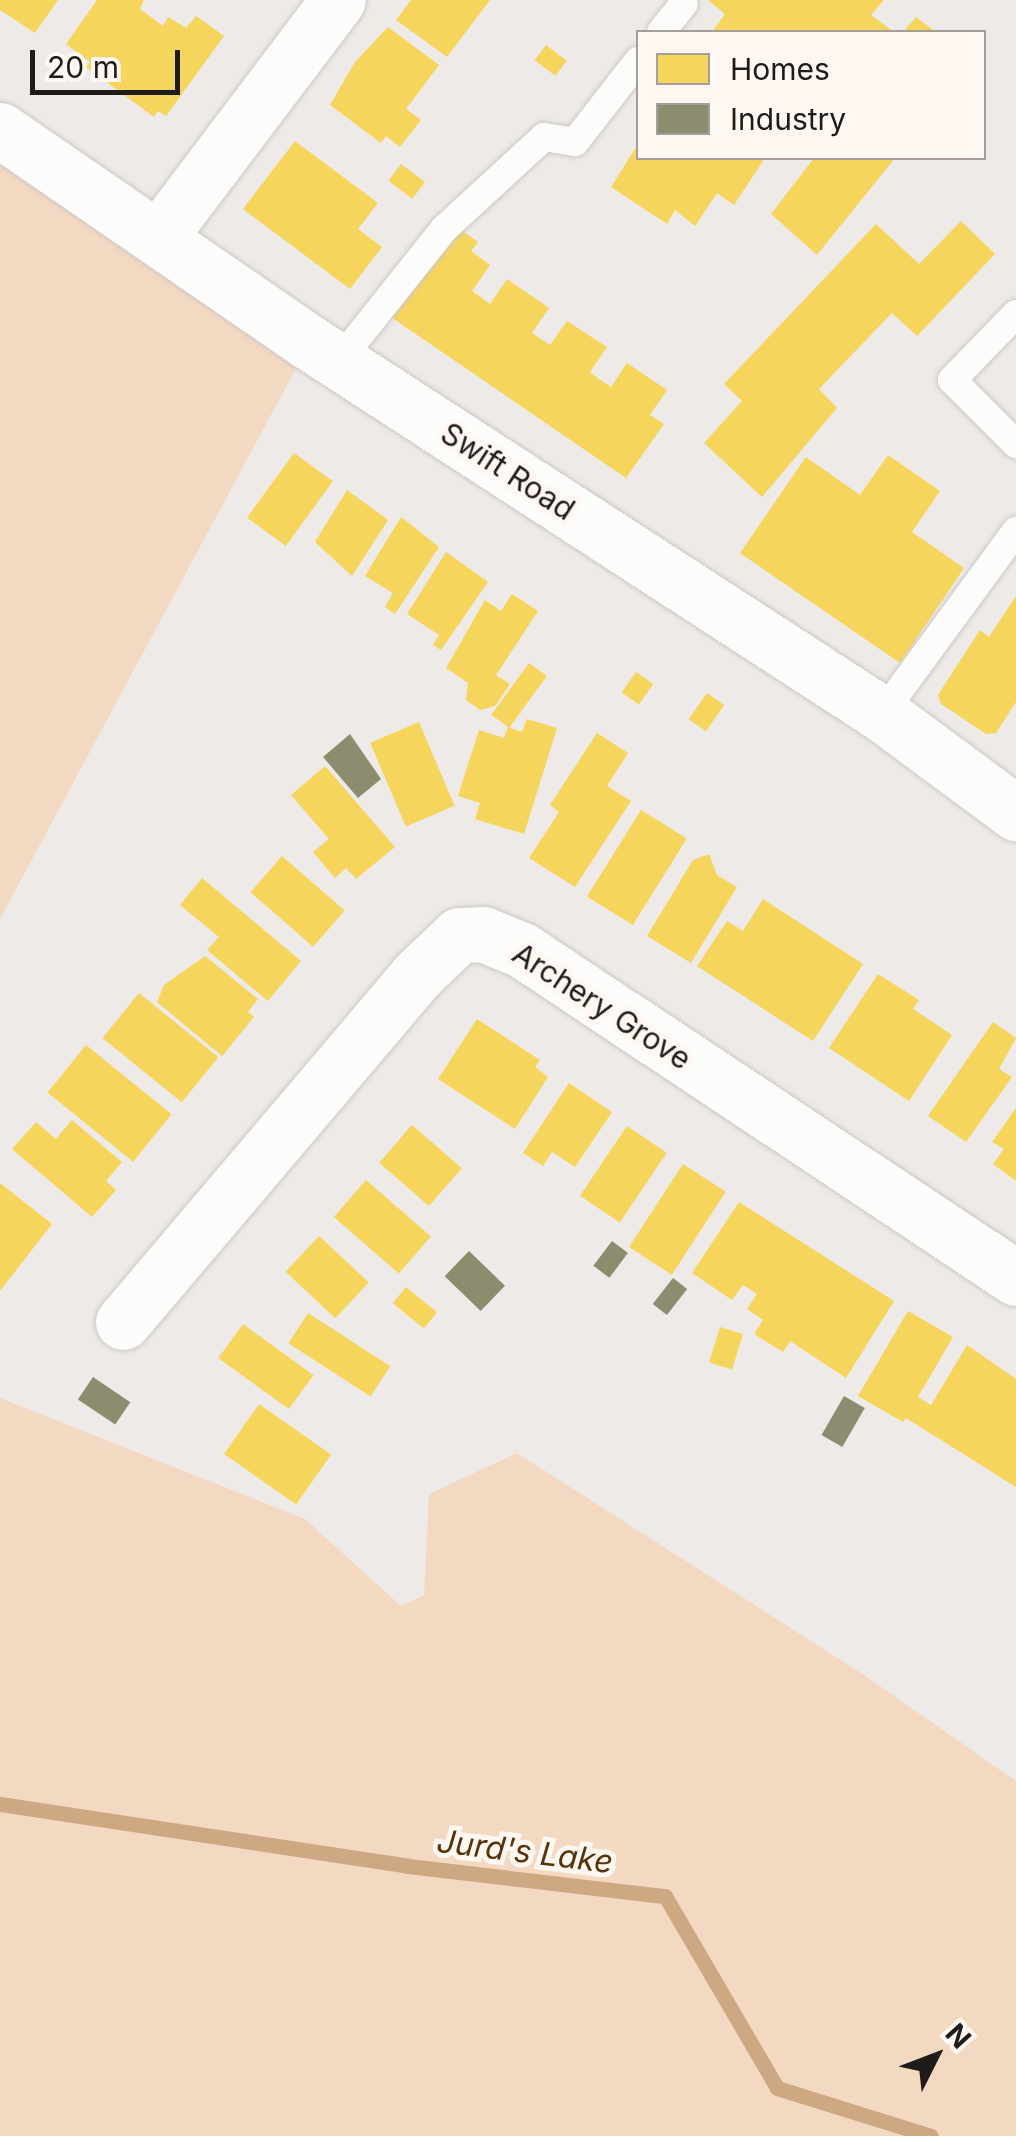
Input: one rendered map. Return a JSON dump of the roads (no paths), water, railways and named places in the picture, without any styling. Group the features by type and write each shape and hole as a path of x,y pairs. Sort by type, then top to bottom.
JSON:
{"street":[{"path":"158,238 338,0"},
{"name":"Swift Road","path":"0,130 339,361 882,714 1016,812"},
{"name":"Archery Grove","path":"123,1322 416,976 459,935 483,934 522,950 1016,1278"}],"lane":[{"path":"663,30 684,4"},
{"path":"339,361 444,229 544,136 574,142 636,64"},
{"path":"1016,314 952,380 1016,444"},
{"path":"882,714 1016,530"}],"waterway":[{"name":"Jurd's Lake","path":"0,1804 408,1866 665,1896 777,2088 931,2136"}]}
